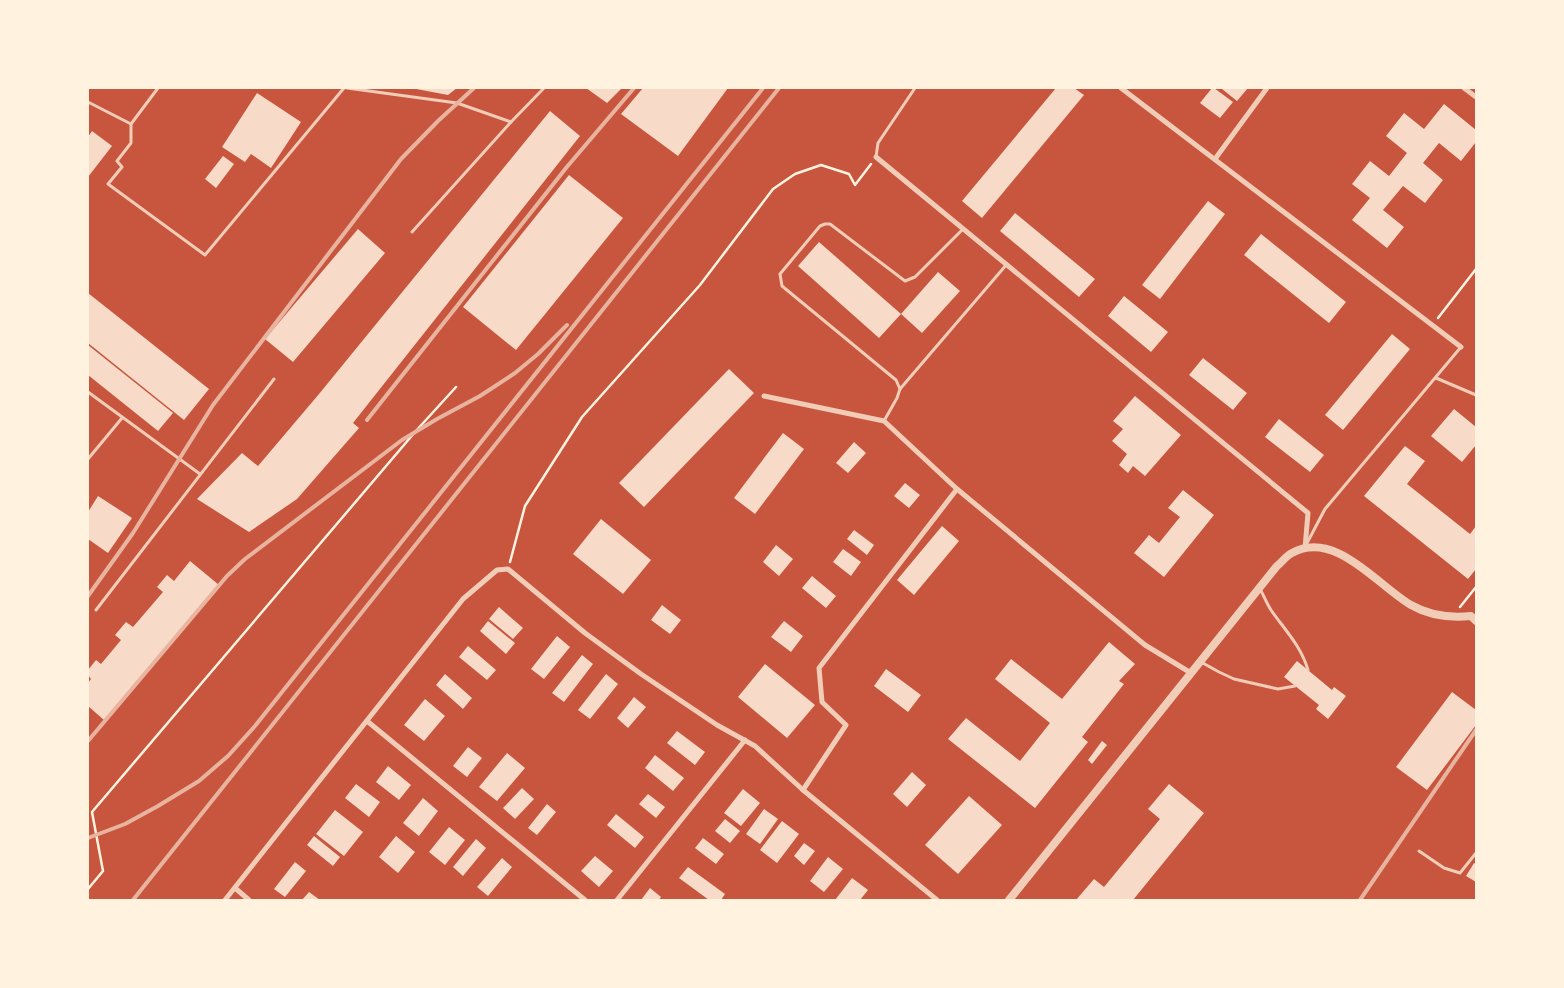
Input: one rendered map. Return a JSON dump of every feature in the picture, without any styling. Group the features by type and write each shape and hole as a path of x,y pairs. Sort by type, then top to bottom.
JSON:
{"street":[{"path":"1121,88 1461,347"},
{"path":"1215,159 1267,88"},
{"path":"1464,88 1476,97"},
{"path":"876,157 1308,513 1305,548"},
{"path":"764,396 884,421 957,489 1145,645 1192,673"},
{"path":"803,790 846,725 822,702 820,668 957,489"},
{"path":"1009,900 1277,566 1291,554 1305,548 1319,548 1342,554 1411,605 1431,614 1451,618 1475,617"},
{"path":"225,900 463,599 497,570 508,569 585,633 641,674 717,724 756,746 803,790 937,900"},
{"path":"367,721 585,900"},
{"path":"617,900 745,740"},
{"path":"235,888 249,900"}],"lane":[{"path":"158,88 131,124 131,143 117,161 122,168 108,184 204,255 346,88 457,103 511,122"},
{"path":"412,232 544,88"},
{"path":"876,157 878,143 915,88"},
{"path":"88,102 131,124"},
{"path":"900,389 896,380 782,286 780,274 820,226 825,224 830,224 905,281 915,277 964,229"},
{"path":"884,421 900,389 1007,264"},
{"path":"1305,548 1325,509 1461,347"},
{"path":"1436,378 1476,395"},
{"path":"96,610 274,379"},
{"path":"88,392 200,474"},
{"path":"88,460 122,418"},
{"path":"1260,588 1270,608 1300,649 1308,670"},
{"path":"1201,662 1234,679 1278,689 1295,686"},
{"path":"1419,851 1444,868 1460,873 1476,853"}],"path":[{"path":"508,569 525,506 582,417 700,285 773,190 795,174 821,166 849,174 855,185 876,157"},
{"path":"1433,325 1476,269"},
{"path":"88,889 104,871 92,812 415,432 456,387"},
{"path":"1451,618 1476,587"}],"building":[{"path":"411,88 457,88 448,95"},
{"path":"586,88 622,88 607,103"},
{"path":"643,88 728,88 678,156 621,114"},
{"path":"1056,88 1074,88 1084,95 982,218 962,201"},
{"path":"1212,88 1233,102 1220,118 1200,103"},
{"path":"1223,88 1248,88 1237,101"},
{"path":"257,93 301,122 271,168 251,154 245,162 222,147"},
{"path":"1444,104 1476,130 1476,142 1461,161 1439,143 1423,163 1443,180 1425,203 1403,186 1383,210 1404,227 1387,248 1352,220 1370,198 1352,184 1370,161 1389,176 1407,153 1386,136 1404,113 1424,129"},
{"path":"550,111 580,136 353,423 359,428 297,499 249,532 197,499 242,453 258,466"},
{"path":"92,131 112,146 88,177 88,137"},
{"path":"223,156 234,164 216,188 205,179"},
{"path":"569,175 623,218 516,350 463,307"},
{"path":"1208,201 1225,214 1160,299 1142,285"},
{"path":"1015,213 1095,279 1079,297 1000,231"},
{"path":"358,229 385,253 293,362 265,339"},
{"path":"1261,234 1346,302 1329,323 1244,255"},
{"path":"819,242 901,314 879,338 798,266"},
{"path":"938,272 960,291 922,333 901,314"},
{"path":"88,293 209,389 184,420 88,343"},
{"path":"1124,296 1168,332 1151,352 1108,316"},
{"path":"1392,334 1410,349 1343,430 1325,415"},
{"path":"88,345 173,413 158,431 88,375"},
{"path":"1203,358 1247,393 1233,410 1189,375"},
{"path":"729,369 754,393 644,507 619,483"},
{"path":"1135,396 1181,435 1145,476 1133,466 1128,473 1119,465 1127,454 1112,441 1123,429 1113,421"},
{"path":"1454,409 1476,427 1476,445 1462,462 1431,436"},
{"path":"1279,419 1324,455 1310,472 1265,437"},
{"path":"783,433 804,449 755,514 734,498"},
{"path":"854,442 866,453 848,473 836,463"},
{"path":"1405,446 1425,461 1407,484 1470,534 1476,526 1476,569 1468,579 1364,496"},
{"path":"905,483 920,495 909,508 894,496"},
{"path":"1183,490 1214,515 1164,577 1134,553 1149,535 1159,543 1180,517 1168,508"},
{"path":"98,496 132,518 108,553 88,539 88,512"},
{"path":"601,519 651,560 623,594 573,554"},
{"path":"942,526 959,541 914,595 897,580"},
{"path":"854,530 874,545 867,555 847,539"},
{"path":"776,545 793,559 779,576 763,562"},
{"path":"843,549 861,562 851,576 833,562"},
{"path":"190,561 219,585 104,720 88,706 88,683 91,679 88,675 88,670 96,660 101,664 121,640 115,635 126,622 133,627 163,592 157,587 167,575 174,581"},
{"path":"812,576 836,596 826,608 802,588"},
{"path":"662,605 681,620 670,634 651,620"},
{"path":"499,607 523,628 513,639 489,619"},
{"path":"488,621 515,643 506,654 480,631"},
{"path":"784,621 803,636 791,652 771,637"},
{"path":"557,636 570,647 544,679 531,669"},
{"path":"1109,642 1135,664 1119,681 1124,684 1082,737 1088,742 1035,808 948,739 966,718 1020,761 1050,723 995,679 1011,659 1062,699"},
{"path":"468,646 496,670 487,680 459,657"},
{"path":"582,655 593,664 564,702 552,693"},
{"path":"1297,661 1332,690 1334,687 1346,696 1328,719 1316,709 1319,705 1284,677"},
{"path":"765,664 815,705 787,738 738,697"},
{"path":"886,669 921,695 908,712 874,686"},
{"path":"445,674 472,698 463,709 436,685"},
{"path":"606,674 618,684 590,719 578,710"},
{"path":"1452,692 1476,710 1476,725 1427,790 1396,767"},
{"path":"634,697 646,707 628,728 617,718"},
{"path":"425,699 445,716 424,741 404,725"},
{"path":"677,731 705,752 695,765 667,743"},
{"path":"1102,741 1107,745 1092,764 1088,760"},
{"path":"468,747 482,758 467,777 453,766"},
{"path":"507,753 525,768 497,801 479,787"},
{"path":"655,755 684,778 673,791 645,768"},
{"path":"388,766 411,785 399,800 376,782"},
{"path":"912,772 926,785 907,807 893,794"},
{"path":"356,784 380,802 369,817 345,798"},
{"path":"1169,784 1204,813 1133,900 1076,900 1094,879 1104,887 1160,819 1148,809"},
{"path":"522,788 534,799 515,819 503,808"},
{"path":"743,789 760,803 741,826 724,813"},
{"path":"648,794 665,807 656,818 639,804"},
{"path":"969,796 1002,825 958,874 925,845"},
{"path":"423,798 438,811 419,836 403,823"},
{"path":"547,804 556,812 537,835 528,828"},
{"path":"764,809 778,819 760,844 746,834"},
{"path":"335,810 363,832 344,856 316,834"},
{"path":"616,814 644,837 635,848 607,825"},
{"path":"725,819 740,831 730,843 715,831"},
{"path":"782,821 799,834 777,863 760,850"},
{"path":"449,827 465,840 445,865 429,852"},
{"path":"314,836 340,857 333,866 307,845"},
{"path":"396,836 415,852 398,873 379,857"},
{"path":"703,838 724,854 716,864 695,848"},
{"path":"476,839 486,848 463,876 453,867"},
{"path":"804,843 815,851 804,865 794,856"},
{"path":"595,856 613,871 599,887 581,871"},
{"path":"828,857 843,869 824,892 810,881"},
{"path":"502,858 512,867 488,896 477,887"},
{"path":"295,862 306,871 285,897 274,889"},
{"path":"1474,863 1476,864 1476,882 1466,876"},
{"path":"688,867 725,894 721,900 709,900 679,878"},
{"path":"852,878 868,890 860,900 835,900"},
{"path":"650,888 661,897 659,900 641,900"},
{"path":"309,892 320,900 302,900"}],"railway":[{"path":"88,596 133,533 213,405 401,159 474,88"},
{"path":"367,420 566,168 634,88"},
{"path":"88,838 125,824 158,806 199,781 228,756 255,726 763,88"},
{"path":"133,900 779,88"},
{"path":"88,741 227,576 245,559 402,440 480,396 515,373 538,354 567,325"},
{"path":"1360,900 1476,730"}]}
